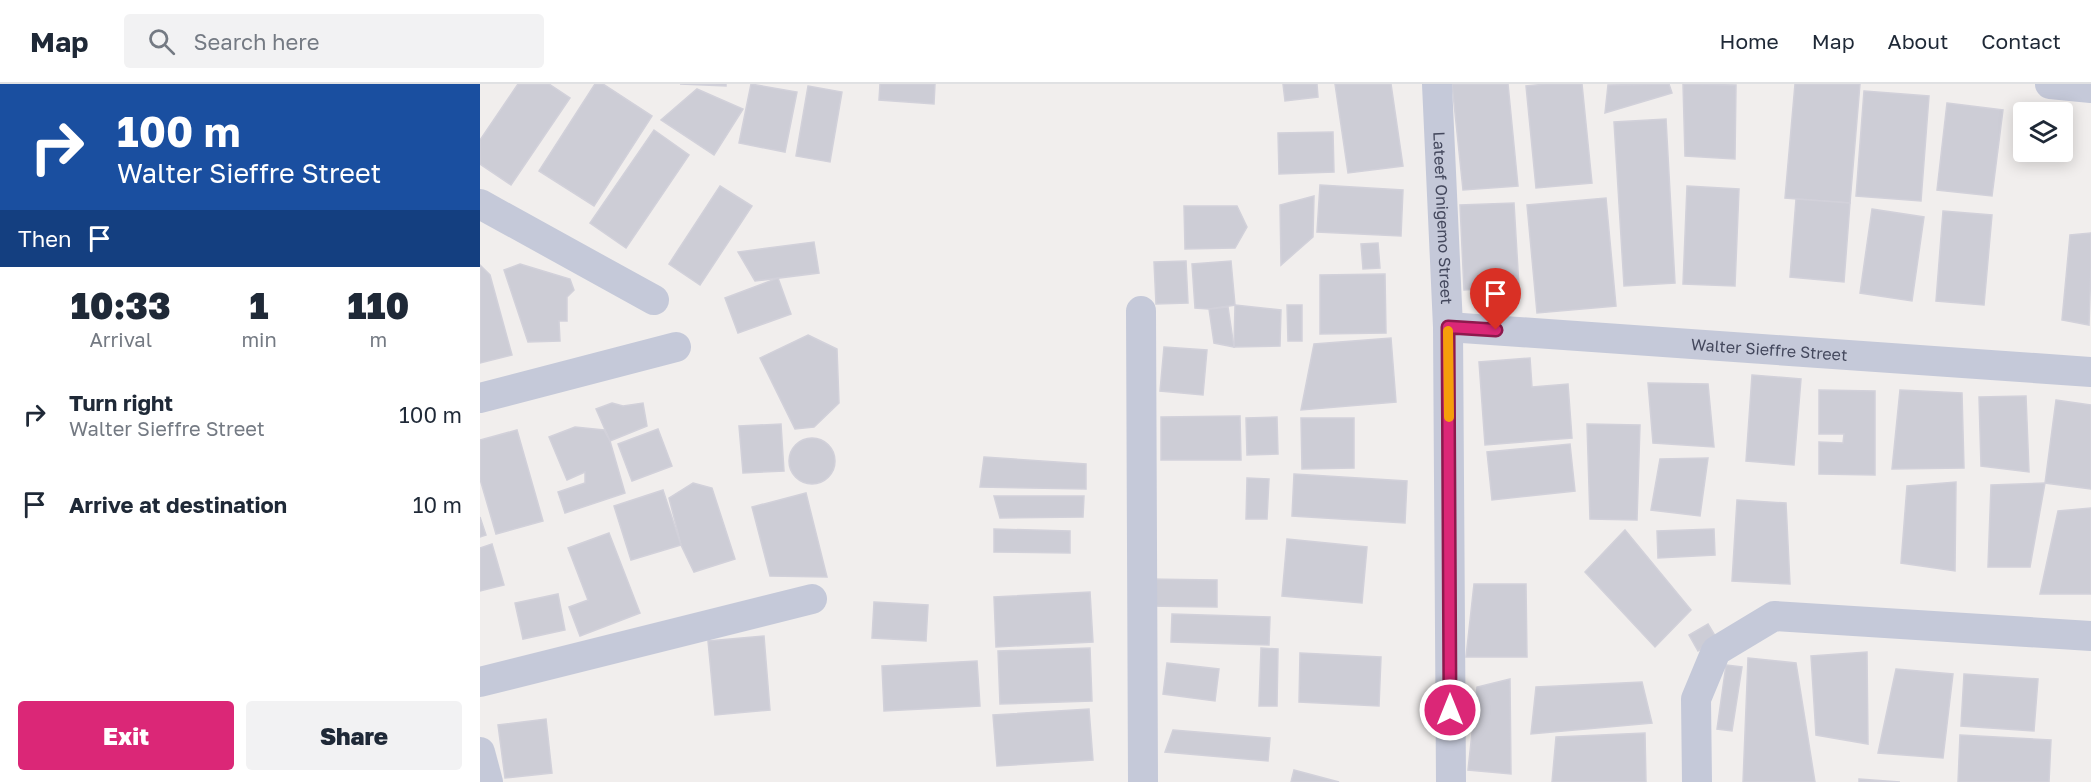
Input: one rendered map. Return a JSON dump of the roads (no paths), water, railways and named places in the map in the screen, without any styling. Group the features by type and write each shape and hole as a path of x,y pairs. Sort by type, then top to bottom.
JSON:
{"street":[{"name":"Lateef Onigemo Street","path":"1437,84 1448,327 1451,782"},
{"path":"2050,84 2085,86"},
{"path":"480,204 654,300"},
{"path":"1141,311 1143,782"},
{"name":"Walter Sieffre Street","path":"1448,327 2091,372"},
{"path":"480,398 676,347"},
{"path":"480,681 812,599"},
{"path":"1697,782 1696,699 1716,651 1774,616 2091,636"},
{"path":"480,752 488,782"}]}
